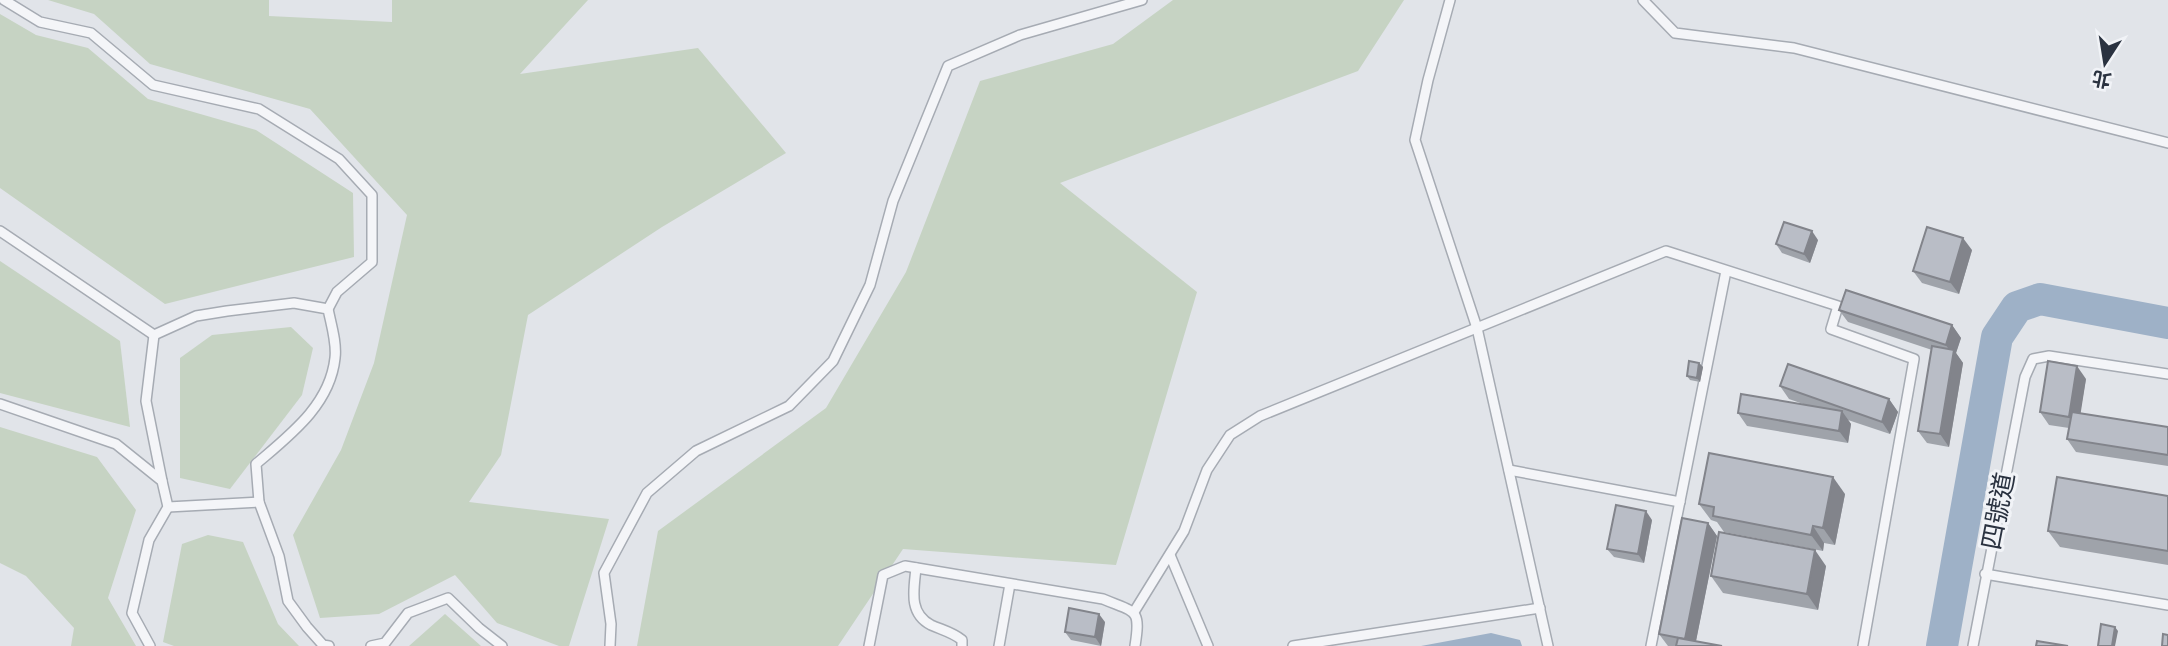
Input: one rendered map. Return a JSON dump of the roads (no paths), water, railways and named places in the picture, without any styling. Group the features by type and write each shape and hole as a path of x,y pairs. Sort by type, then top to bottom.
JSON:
{"lane":[{"path":"4,0 40,22 91,33 153,85 259,110 339,159 372,195 372,262 337,292 328,309 336,356 326,393 294,432 256,464 259,502 279,556 288,601 323,645 329,646"},
{"path":"610,646 611,624 604,573 647,493 695,451 789,406 833,360 870,285 893,201 948,66 1020,35 1142,0"},
{"path":"1450,0 1415,140 1477,328 1548,646"},
{"path":"1643,0 1675,33 1794,48 2168,143"},
{"path":"0,231 154,335"},
{"path":"1134,612 1184,531 1207,470 1230,435 1260,416 1666,251 1838,306 1831,329 1914,359 1863,646"},
{"path":"1651,646 1726,271"},
{"path":"154,335 195,316 227,311 294,303 328,309"},
{"path":"150,646 132,612 149,540 168,507 146,401 154,335"},
{"name":"四號道","path":"1973,646 2025,377 2033,359 2049,356 2168,374"},
{"path":"0,404 116,444 162,481"},
{"path":"1509,470 1680,502"},
{"path":"168,507 259,502"},
{"path":"1170,555 1208,646"},
{"path":"869,646 883,575 905,566 1103,600 1134,612 1139,621 1135,646"},
{"path":"916,568 913,599 918,615 930,624 952,632 962,640 962,646"},
{"path":"1985,574 2168,605"},
{"path":"999,646 1010,584"},
{"path":"371,646 385,643 408,613 448,598 502,646"},
{"path":"1293,646 1540,608"}],"water":[{"path":"1491,633 1520,640 1522,646 1421,646"}],"waterway":[{"path":"1942,646 1997,337 2017,307 2040,299 2168,323"}]}
